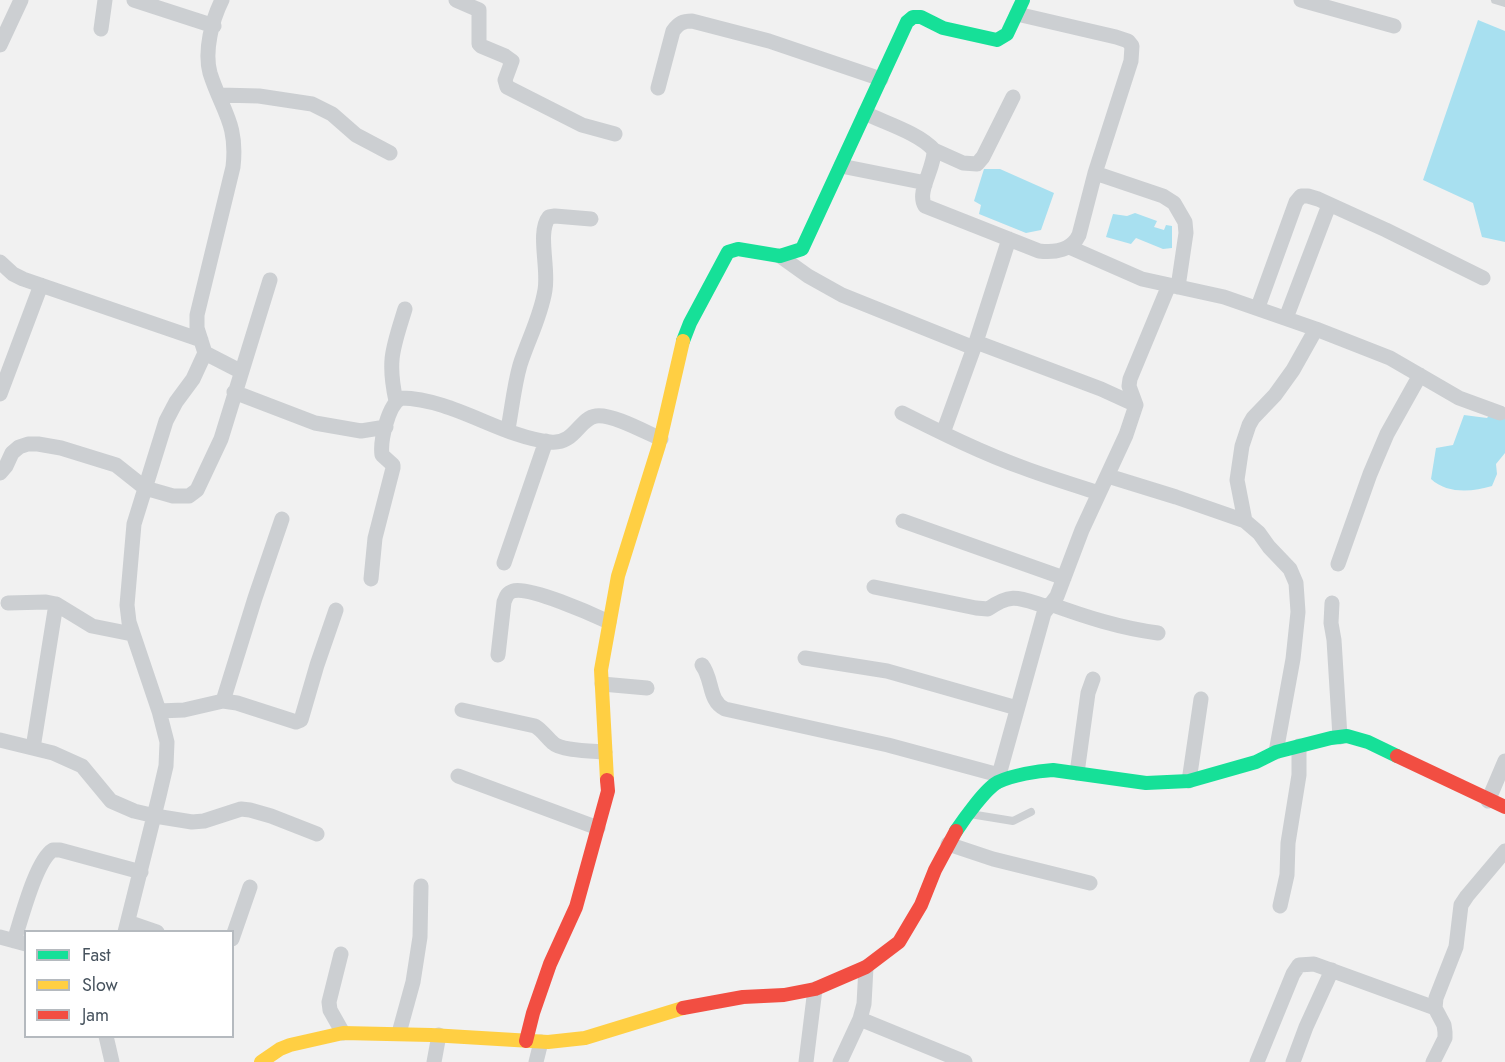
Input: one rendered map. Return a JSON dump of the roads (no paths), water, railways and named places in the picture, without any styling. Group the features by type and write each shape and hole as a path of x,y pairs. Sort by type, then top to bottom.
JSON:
{"street":[{"path":"0,45 21,0"},
{"path":"101,29 105,0"},
{"path":"134,0 214,26"},
{"path":"145,930 127,927 166,766 167,742 159,711 132,634 127,605 134,524 166,421 176,402 193,379 203,346 197,328 197,315 233,167 235,148 230,118 210,72 208,56 222,0"},
{"path":"456,0 479,10 479,44 512,61 505,80 507,87 582,125 615,135"},
{"path":"1301,0 1394,26"},
{"path":"780,256 802,249 907,22 914,17 921,17 943,28 997,40 1007,34 1020,7 1128,41 1132,46 1131,62 1095,173 1079,235 1076,242 1069,247 1059,251 1039,251 925,206 921,194 932,167 934,150"},
{"path":"658,88 673,31 684,21 692,21 769,42 881,79"},
{"path":"220,95 259,96 312,104 332,114 356,135 390,153"},
{"path":"865,113 920,139 934,150 963,163 977,164 983,157 1013,97"},
{"path":"841,166 921,182 925,185"},
{"path":"261,1062 280,1048 344,1033 439,1035 533,1042 585,1038 702,1004 743,997 784,995 814,989 866,967 899,942 921,905 948,844 968,813 998,779 1042,619 1057,596 1082,530 1108,476 1136,405 1129,386 1130,379 1174,286 1186,233 1185,222 1174,203 1163,196 1095,173"},
{"path":"1258,307 1296,202 1301,196 1308,196 1386,230 1483,278"},
{"path":"1286,318 1329,205"},
{"path":"508,429 520,366 545,290 546,259 543,232 546,221 549,217 555,216 591,219"},
{"path":"943,434 1009,239"},
{"path":"1069,247 1142,279 1224,297 1316,328 1390,358 1459,398 1500,413"},
{"path":"536,1062 533,1013 550,964 576,907 608,791 601,670 618,576 661,439 681,345 728,252 738,249 780,256 807,276 842,295 1101,389 1136,405"},
{"path":"0,262 13,274 203,346 240,371"},
{"path":"0,473 12,453 19,447 38,444 61,448 116,465 145,488 181,497 189,496 198,490 221,439 240,371 270,280"},
{"path":"0,394 41,285"},
{"path":"396,401 390,374 391,362 393,347 405,309"},
{"path":"1245,521 1237,480 1242,446 1249,426 1253,418 1275,396 1293,370 1316,328"},
{"path":"1338,564 1387,434 1420,375"},
{"path":"234,392 315,423 361,432 386,427"},
{"path":"371,579 375,538 393,468 393,465 382,455 382,444 391,407 396,401 409,399 448,407 546,441 559,442 568,439 591,417 598,416 618,421 661,439"},
{"path":"902,413 943,434 1025,469 1099,492"},
{"path":"504,563 546,441"},
{"path":"1108,476 1245,521 1259,533 1290,569 1296,583 1298,612 1293,659 1276,752"},
{"path":"223,701 282,519"},
{"path":"903,521 1064,578"},
{"path":"874,587 988,609 1000,600 1013,597 1049,605 1128,629 1158,633"},
{"path":"498,655 504,602 511,591 538,595 573,606 609,622"},
{"path":"8,603 56,604 92,626 132,634"},
{"path":"1332,603 1331,623 1336,660 1340,737"},
{"path":"33,748 56,604"},
{"path":"159,711 184,710 223,701 237,703 296,722 301,720 336,610"},
{"path":"805,658 887,671 1017,708"},
{"path":"702,664 708,672 714,700 725,710 888,745 998,779 1053,770 1146,783 1189,781 1256,762 1276,752 1347,736 1368,742 1488,801 1505,807"},
{"path":"1077,773 1093,679"},
{"path":"602,684 646,688"},
{"path":"1189,781 1201,699"},
{"path":"462,710 535,726 543,731 553,743 561,747 605,752"},
{"path":"0,740 53,753 82,766 111,801 155,816 192,822 204,821 241,809 271,816 317,834"},
{"path":"1280,906 1286,885 1288,843 1299,775 1299,746"},
{"path":"1488,801 1505,761"},
{"path":"458,776 598,828"},
{"path":"948,844 993,859 1090,884"},
{"path":"13,941 37,873 45,858 53,850 141,872"},
{"path":"1433,1062 1445,1032 1435,1008 1436,998 1456,947 1461,905 1505,851"},
{"path":"399,1034 413,982 420,937 421,886"},
{"path":"234,933 250,887"},
{"path":"341,954 329,1002 330,1010 344,1033"},
{"path":"1257,1062 1293,974 1299,965 1314,964 1435,1008"},
{"path":"840,1062 860,1019 864,1004 866,967"},
{"path":"1293,1062 1332,970"},
{"path":"806,1062 814,989"},
{"path":"860,1019 964,1062"},
{"path":"434,1062 439,1035"},
{"path":"106,1038 112,1062"}],"lane":[{"path":"1495,0 1505,3"},
{"path":"968,813 1013,821 1031,812"}],"water":[{"path":"1478,20 1505,31 1505,242 1482,237 1473,203 1423,180"},
{"path":"984,169 1000,169 1054,193 1041,230 1026,233 979,214 981,205 974,201"},
{"path":"1135,213 1157,221 1154,227 1164,230 1166,225 1172,226 1172,248 1163,249 1136,238 1131,244 1106,237 1113,214 1127,216"},
{"path":"1492,412 1505,417 1505,453 1496,464 1497,474 1492,486 1476,490 1460,490 1444,487 1431,479 1436,448 1453,445 1464,415 1487,418"}]}
